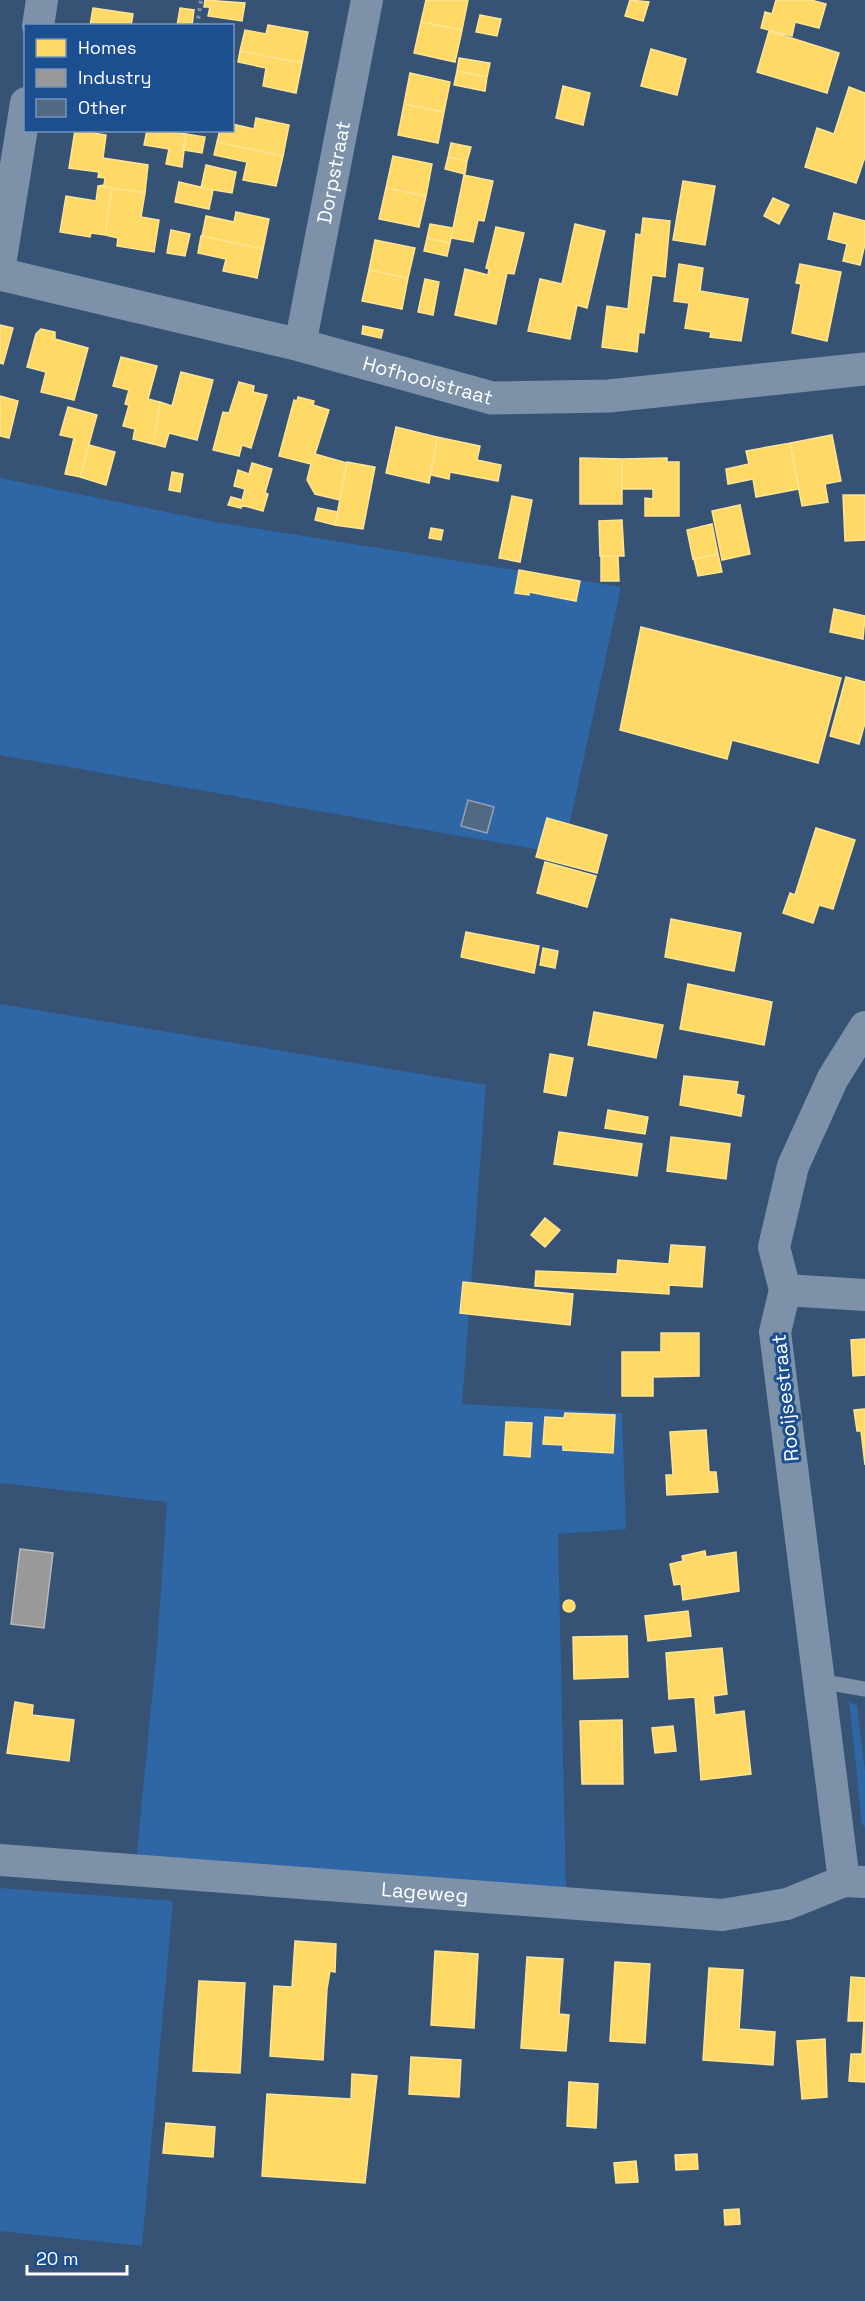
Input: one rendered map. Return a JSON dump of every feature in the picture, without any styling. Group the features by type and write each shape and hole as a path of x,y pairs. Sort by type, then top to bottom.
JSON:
{"street":[{"path":"38,24 42,0"},
{"name":"Dorpstraat","path":"300,345 367,0"},
{"path":"0,265 24,115"},
{"name":"Hofhooistraat","path":"0,274 300,345 492,398 609,396 865,369"},
{"name":"Rooijsestraat","path":"855,1881 819,1682 775,1332 785,1290 774,1247 793,1166 833,1078 865,1027"},
{"path":"785,1290 865,1295"},
{"name":"Lageweg","path":"0,1860 722,1915 787,1904 855,1881"}],"lane":[{"path":"819,1682 865,1689"}],"path":[{"path":"197,24 201,0"}],"shaded area":[{"path":"0,478 216,522 621,587 563,854 0,755"},
{"path":"0,1004 486,1085 462,1404 622,1413 626,1529 558,1534 566,1890 136,1861 157,1647 167,1502 0,1483"},
{"path":"849,1701 857,1706 865,1771 865,1827 862,1824"},
{"path":"0,1888 173,1901 142,2246 0,2231"}],"building: Homes":[{"path":"205,0 245,3 242,21 208,16 210,7 204,7"},
{"path":"426,0 468,0 462,30 421,22"},
{"path":"630,0 649,2 643,21 625,16"},
{"path":"776,0 811,0 826,4 819,28 795,22 792,36 761,28 765,12 772,14"},
{"path":"93,8 133,14 131,24 90,24"},
{"path":"180,8 194,10 192,24 177,24"},
{"path":"480,15 501,19 497,36 476,32"},
{"path":"421,22 462,30 455,62 414,53"},
{"path":"268,25 308,32 302,63 240,51 245,30 266,34"},
{"path":"769,31 839,53 827,93 757,72"},
{"path":"651,49 686,59 677,95 641,86"},
{"path":"240,51 302,63 296,93 263,86 266,68 238,62"},
{"path":"459,58 490,63 487,77 457,71"},
{"path":"457,71 487,77 485,91 454,85"},
{"path":"410,73 450,82 444,112 404,104"},
{"path":"563,86 590,93 583,125 556,118"},
{"path":"849,87 865,93 865,157 856,183 805,167 817,128 834,134"},
{"path":"404,104 444,112 438,143 398,135"},
{"path":"256,118 289,125 283,156 217,142 220,132 234,132 234,124 254,129"},
{"path":"75,132 106,135 103,158 148,165 145,193 98,186 104,185 105,178 98,177 99,172 69,168"},
{"path":"147,132 186,134 182,167 166,164 169,149 144,145"},
{"path":"186,134 205,137 202,153 183,150"},
{"path":"217,142 283,156 276,186 243,180 247,162 214,155"},
{"path":"451,143 471,147 467,161 448,157"},
{"path":"393,156 432,164 426,196 386,188"},
{"path":"448,157 467,161 465,174 445,169"},
{"path":"206,165 236,172 232,193 201,188"},
{"path":"464,175 493,181 484,221 478,220 473,242 451,238"},
{"path":"683,181 715,186 705,245 673,240"},
{"path":"179,182 213,190 209,209 175,202"},
{"path":"98,186 112,188 105,235 91,233 90,237 60,232 66,196 96,201"},
{"path":"112,188 145,193 141,217 159,220 154,252 117,246 118,238 105,235"},
{"path":"386,188 426,196 419,227 379,219"},
{"path":"773,198 789,205 779,224 764,216"},
{"path":"236,212 269,219 263,249 202,236 206,216 234,222"},
{"path":"834,213 865,221 865,244 860,265 843,261 847,244 828,239"},
{"path":"643,218 670,221 665,277 652,275 644,333 639,332 637,352 602,347 607,306 628,309 636,234 641,235"},
{"path":"430,224 453,228 450,243 427,238"},
{"path":"575,224 605,231 587,308 577,305 570,339 528,331 540,279 562,284"},
{"path":"496,227 524,233 514,274 507,273 496,324 455,315 465,269 488,275 489,269 486,268"},
{"path":"171,230 190,234 185,256 167,253"},
{"path":"201,236 263,249 257,278 223,271 226,259 198,253"},
{"path":"427,238 450,243 447,256 424,251"},
{"path":"375,240 415,248 408,278 369,270"},
{"path":"679,264 703,268 700,291 748,299 741,341 710,337 711,332 685,328 689,303 674,301"},
{"path":"800,264 841,272 827,341 792,333 801,284 796,283"},
{"path":"369,270 408,278 402,309 362,301"},
{"path":"425,279 439,282 433,315 418,312"},
{"path":"0,325 13,328 3,364 0,363"},
{"path":"363,326 383,330 381,338 362,334"},
{"path":"41,329 55,332 55,339 88,348 74,400 41,392 46,372 27,367 36,334"},
{"path":"121,357 157,366 148,399 160,402 153,444 133,439 135,429 123,426 129,405 125,404 129,390 113,386"},
{"path":"181,372 213,380 197,440 169,433 165,447 153,444 160,402 172,406"},
{"path":"239,382 254,386 253,392 267,395 251,448 242,445 239,456 213,450 223,412 229,413"},
{"path":"0,396 18,401 9,438 0,436"},
{"path":"298,397 314,401 313,405 329,410 315,454 347,463 340,500 315,494 307,480 311,464 279,456 294,400 297,401"},
{"path":"68,407 97,415 80,477 65,474 74,438 60,435"},
{"path":"396,427 437,437 429,483 386,473"},
{"path":"832,435 841,481 825,484 828,502 802,506 790,443"},
{"path":"437,437 480,446 477,460 501,465 498,481 450,472 449,479 431,475"},
{"path":"790,443 799,489 756,497 753,479 728,484 726,469 749,464 746,451"},
{"path":"89,445 115,452 106,485 80,477"},
{"path":"580,458 622,459 622,504 580,504"},
{"path":"667,458 667,462 679,462 679,516 645,516 645,498 653,499 653,489 622,489 622,459"},
{"path":"347,462 375,467 363,529 335,525"},
{"path":"252,463 272,469 265,493 268,494 263,511 241,505 241,508 228,505 231,497 242,500 245,489 234,486 238,470 249,474"},
{"path":"172,472 183,474 180,492 169,490"},
{"path":"843,495 865,495 865,540 845,541"},
{"path":"512,496 532,500 520,562 499,558"},
{"path":"740,505 750,554 722,560 712,511"},
{"path":"318,508 338,512 335,525 315,520"},
{"path":"622,520 624,556 600,556 599,521"},
{"path":"712,524 718,554 693,559 687,530"},
{"path":"431,528 443,530 441,540 429,538"},
{"path":"718,554 722,572 698,576 694,559"},
{"path":"601,556 618,556 619,581 601,581"},
{"path":"519,570 580,581 576,601 529,592 529,595 515,593"},
{"path":"834,609 865,616 863,639 830,632"},
{"path":"641,627 841,678 818,763 732,740 727,759 620,730"},
{"path":"846,677 865,682 865,723 859,744 830,736"},
{"path":"547,818 607,835 597,873 536,857"},
{"path":"816,828 855,840 833,909 819,905 813,923 783,913 790,893 795,895"},
{"path":"545,862 596,876 587,907 537,893"},
{"path":"671,919 741,933 734,971 665,957"},
{"path":"466,932 539,946 534,973 461,957"},
{"path":"543,948 558,951 555,968 540,965"},
{"path":"688,984 772,1002 764,1045 680,1029"},
{"path":"594,1012 663,1025 656,1058 588,1045"},
{"path":"550,1054 573,1058 566,1096 544,1092"},
{"path":"684,1076 738,1082 736,1094 744,1096 741,1116 680,1105"},
{"path":"608,1110 648,1117 645,1134 605,1128"},
{"path":"559,1132 642,1144 637,1176 554,1164"},
{"path":"671,1137 730,1144 726,1179 667,1171"},
{"path":"545,1218 560,1230 545,1247 531,1235"},
{"path":"671,1245 705,1247 702,1287 669,1285 669,1294 535,1286 536,1271 617,1274 618,1260 669,1264"},
{"path":"463,1282 573,1294 570,1325 460,1313"},
{"path":"661,1333 699,1333 699,1376 653,1377 653,1396 622,1396 622,1352 661,1352"},
{"path":"865,1339 865,1375 853,1376 851,1340"},
{"path":"865,1409 865,1465 861,1431 857,1431 854,1410"},
{"path":"565,1413 615,1415 613,1453 563,1450 563,1445 543,1444 545,1417 564,1418"},
{"path":"506,1422 532,1423 530,1457 504,1455"},
{"path":"706,1430 709,1472 716,1472 718,1492 667,1495 666,1475 673,1475 670,1432"},
{"path":"705,1551 706,1557 736,1552 739,1591 683,1600 681,1584 674,1585 670,1564 683,1561 682,1556"},
{"path":"571,1600 575,1606 571,1612 567,1612 563,1604"},
{"path":"688,1611 691,1636 648,1641 645,1616"},
{"path":"627,1636 628,1677 574,1679 573,1637"},
{"path":"722,1648 727,1694 713,1696 715,1715 744,1711 751,1774 701,1780 695,1697 669,1699 666,1653"},
{"path":"15,1702 33,1705 32,1715 74,1720 69,1761 7,1753"},
{"path":"622,1720 623,1784 582,1784 580,1721"},
{"path":"673,1726 676,1751 655,1753 652,1728"},
{"path":"295,1941 336,1944 335,1972 330,1971 327,1989 323,2060 270,2056 274,1986 292,1987"},
{"path":"435,1951 478,1954 474,2028 431,2025"},
{"path":"527,1957 563,1959 559,2014 569,2015 566,2051 521,2048"},
{"path":"615,1962 650,1964 645,2043 610,2041"},
{"path":"709,1968 743,1970 739,2029 775,2032 773,2065 703,2060"},
{"path":"851,1977 865,1978 865,2082 849,2081 851,2054 862,2054 864,2021 848,2021"},
{"path":"199,1981 245,1983 240,2073 193,2071"},
{"path":"825,2039 827,2097 802,2099 797,2041"},
{"path":"411,2057 461,2060 459,2097 409,2094"},
{"path":"352,2074 377,2076 365,2183 262,2176 267,2094 351,2099"},
{"path":"569,2082 598,2084 596,2128 567,2126"},
{"path":"166,2123 215,2127 213,2157 163,2153"},
{"path":"697,2154 698,2169 676,2170 675,2155"},
{"path":"636,2161 638,2182 616,2183 614,2163"},
{"path":"739,2209 740,2224 725,2225 724,2210"}],"building: Industry":[{"path":"20,1549 53,1553 44,1628 11,1624"}],"building: Other":[{"path":"468,800 494,807 487,833 461,826"}]}
